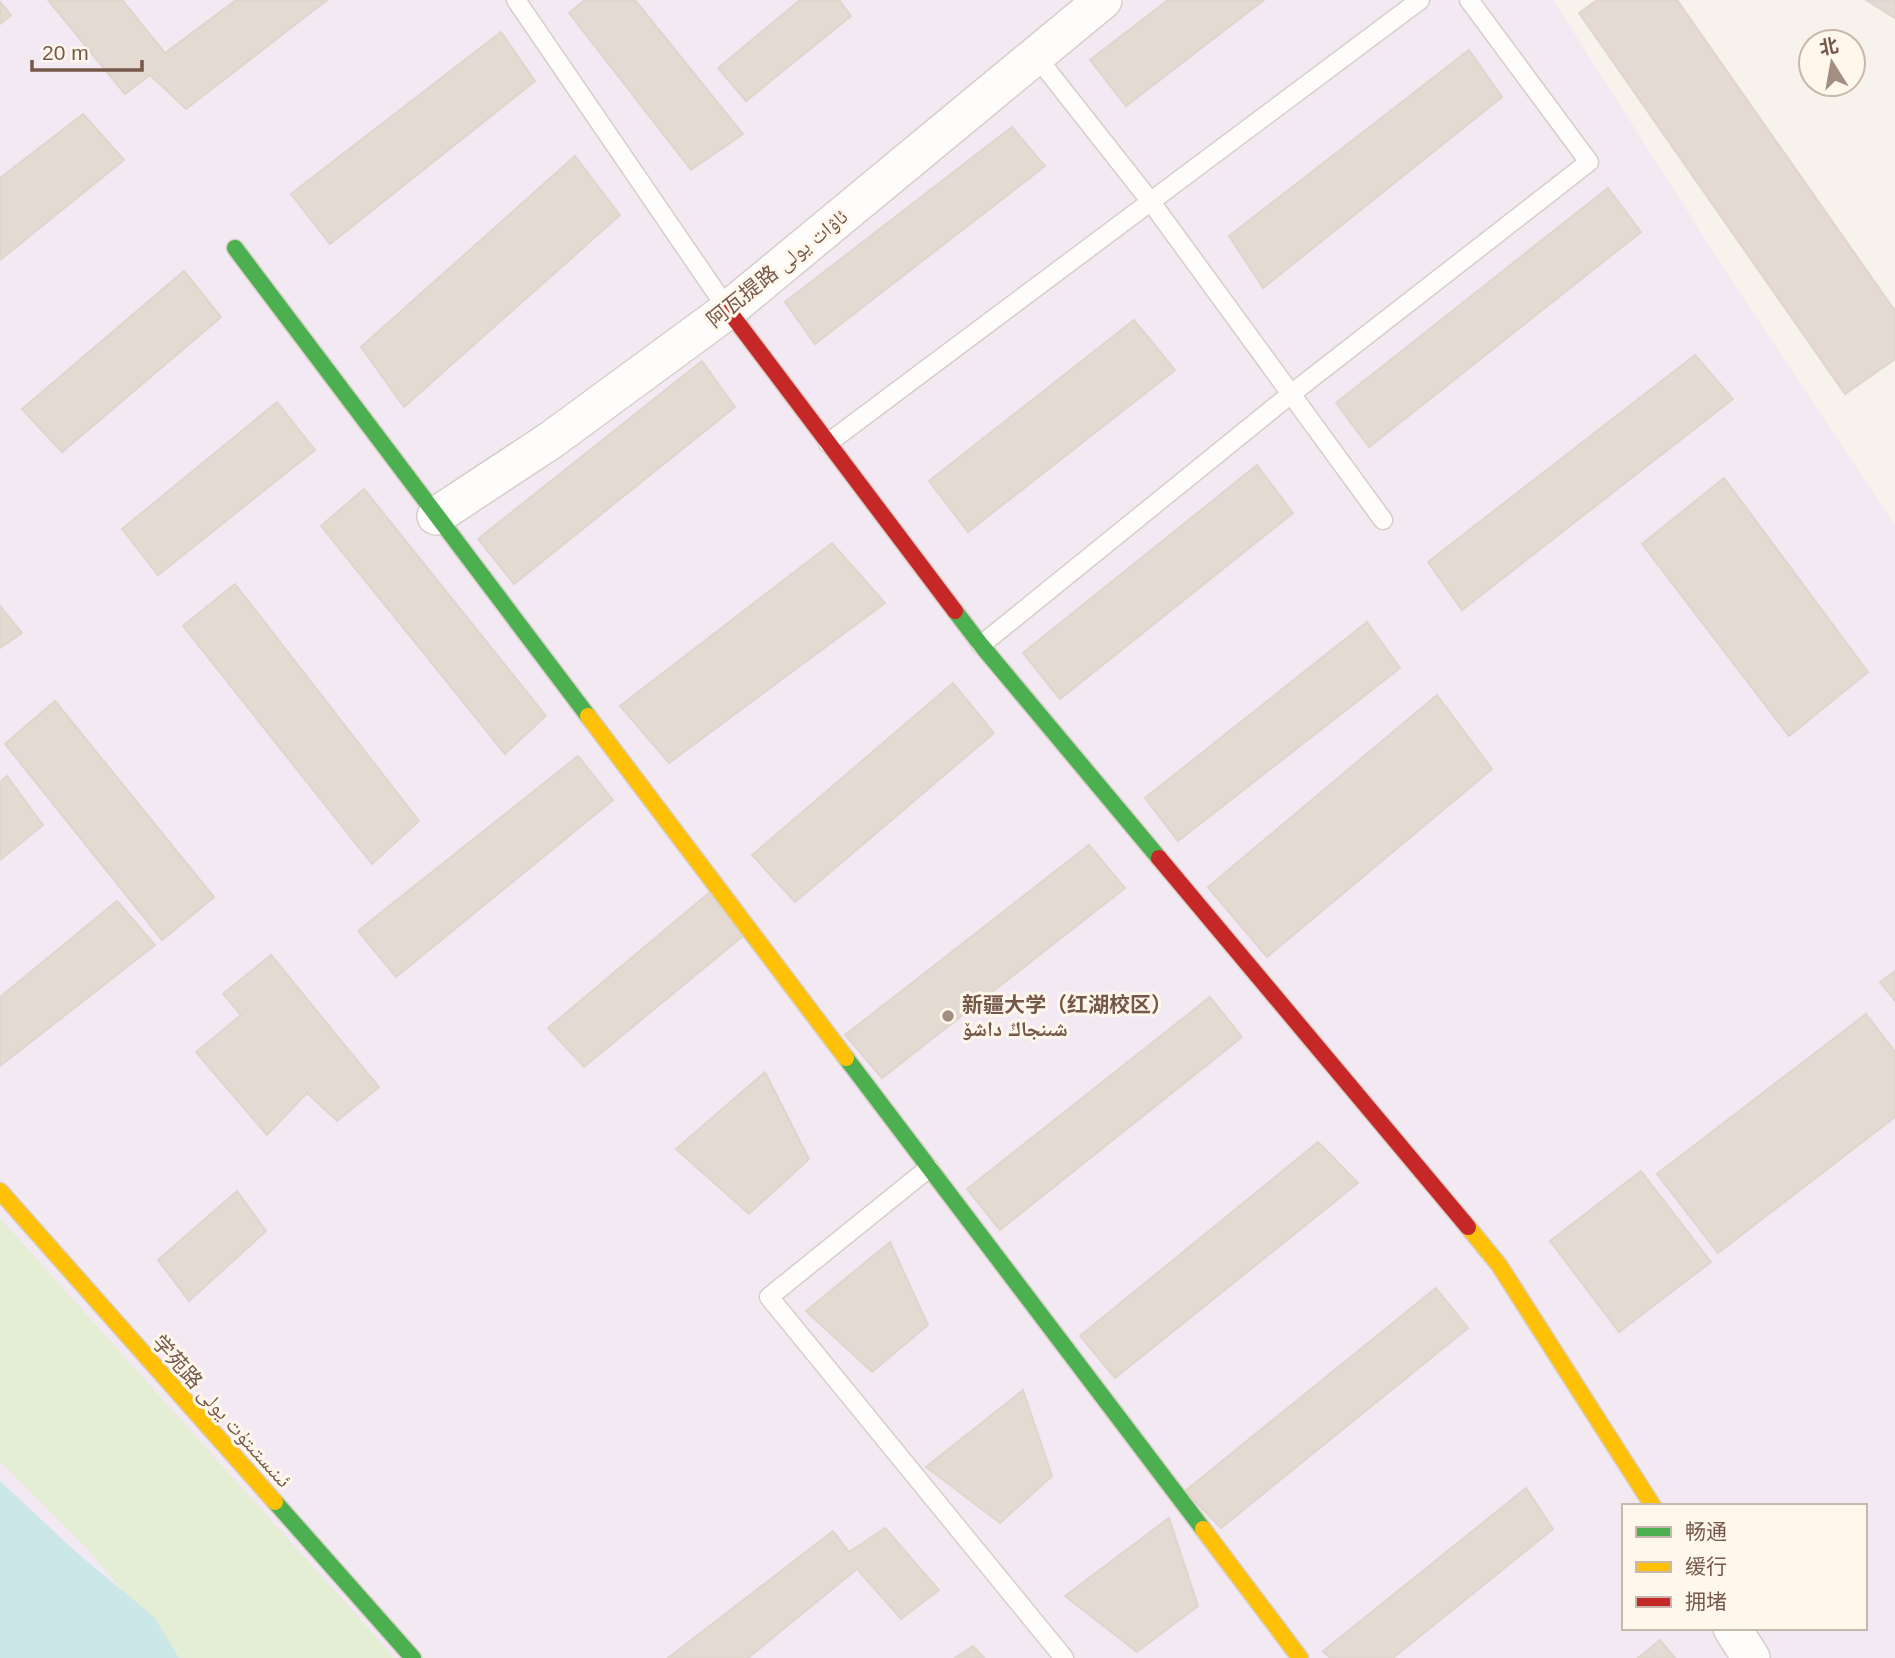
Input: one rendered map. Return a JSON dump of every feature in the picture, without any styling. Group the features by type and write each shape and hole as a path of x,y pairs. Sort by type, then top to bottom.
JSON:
{"street":[{"name":"阿瓦提路 ئاۋات يولى","path":"436,516 551,440 728,310 1103,0"},
{"path":"235,248 1300,1658"},
{"path":"728,310 981,645 1499,1265 1652,1504"},
{"name":"学苑路 ئىنىستىتۇت يولى","path":"0,1191 413,1658"},
{"path":"1733,1630 1751,1658"}],"lane":[{"path":"516,0 728,310"},
{"path":"828,443 1420,0"},
{"path":"981,645 1291,394 1589,162 1469,0"},
{"path":"1036,55 1151,202 1383,520"},
{"path":"929,1168 769,1297 1064,1658"}],"shaded area":[{"name":"新疆大学（红湖校区） شىنجاڭ داشۆ","path":"0,0 1553,0 1735,286 1895,526 1895,1658 0,1658"}],"green space":[{"path":"0,1218 395,1658 179,1658 83,1544 0,1461"}],"water":[{"path":"0,1481 76,1552 154,1617 179,1658 0,1658"}],"building":[{"path":"48,0 122,0 165,53 236,0 327,0 186,109 150,75 125,94"},
{"path":"585,0 635,0 743,134 691,170 569,13"},
{"path":"800,0 839,0 851,16 746,101 718,68"},
{"path":"1168,0 1264,0 1126,106 1090,60"},
{"path":"1597,0 1677,0 1895,311 1895,359 1845,394 1579,13"},
{"path":"1866,0 1895,0 1895,18"},
{"path":"0,2 11,15 0,24"},
{"path":"501,32 535,81 330,244 291,194"},
{"path":"1469,50 1502,97 1263,288 1229,236"},
{"path":"83,114 124,160 0,260 0,178"},
{"path":"1012,127 1045,166 815,344 785,302"},
{"path":"575,156 620,215 404,407 361,347"},
{"path":"1608,188 1641,232 1369,447 1336,403"},
{"path":"184,271 221,317 62,452 22,409"},
{"path":"1134,320 1175,370 968,532 929,481"},
{"path":"1695,355 1733,399 1462,610 1428,562"},
{"path":"702,361 735,407 514,584 478,539"},
{"path":"277,402 315,450 158,575 122,529"},
{"path":"1257,465 1293,513 1060,699 1023,653"},
{"path":"1724,478 1868,672 1789,736 1642,544"},
{"path":"364,489 546,716 505,754 321,526"},
{"path":"832,543 885,603 669,763 620,706"},
{"path":"235,584 419,821 372,864 183,626"},
{"path":"0,606 22,633 0,648"},
{"path":"1367,622 1400,668 1178,841 1145,798"},
{"path":"953,683 994,733 795,902 752,855"},
{"path":"1437,695 1492,769 1267,957 1208,887"},
{"path":"55,701 214,897 162,940 5,744"},
{"path":"578,756 613,800 396,977 358,931"},
{"path":"7,776 43,825 0,860 0,782"},
{"path":"1089,845 1125,888 882,1078 845,1035"},
{"path":"716,887 749,931 584,1067 548,1028"},
{"path":"117,901 155,945 0,1066 0,997"},
{"path":"271,955 379,1087 337,1121 307,1093 267,1135 196,1052 241,1015 223,994"},
{"path":"1895,971 1895,1001 1880,982"},
{"path":"1210,997 1242,1037 1000,1230 967,1189"},
{"path":"1866,1014 1895,1052 1895,1117 1718,1253 1657,1174"},
{"path":"765,1072 809,1159 749,1214 676,1149"},
{"path":"1318,1142 1358,1183 1115,1378 1080,1336"},
{"path":"1641,1171 1711,1262 1619,1332 1550,1241"},
{"path":"237,1191 266,1231 189,1301 158,1260"},
{"path":"890,1242 928,1325 872,1372 806,1311"},
{"path":"1436,1288 1468,1328 1221,1528 1185,1491"},
{"path":"1023,1390 1052,1476 1000,1523 926,1467"},
{"path":"1526,1488 1553,1529 1393,1658 1330,1658 1323,1651"},
{"path":"1169,1518 1198,1606 1137,1652 1065,1596"},
{"path":"885,1528 939,1590 901,1619 857,1569 748,1658 668,1658 833,1531 849,1552"},
{"path":"1660,1640 1675,1658 1638,1658"},
{"path":"973,1646 984,1658 955,1658"}],"traffic: fast":[{"path":"235,248 588,716"},
{"path":"955,611 1159,858"},
{"path":"846,1058 1203,1529"},
{"path":"275,1502 413,1658"}],"traffic: slow":[{"path":"588,716 846,1058"},
{"path":"0,1191 275,1502"},
{"path":"1468,1227 1499,1265 1652,1504"},
{"path":"1203,1529 1300,1658"}],"traffic: jam":[{"path":"728,310 955,611"},
{"path":"1159,858 1468,1227"}],"place":[{"name":"新疆大学（红湖校区） شىنجاڭ داشۆ","path":"948,1016"}]}
